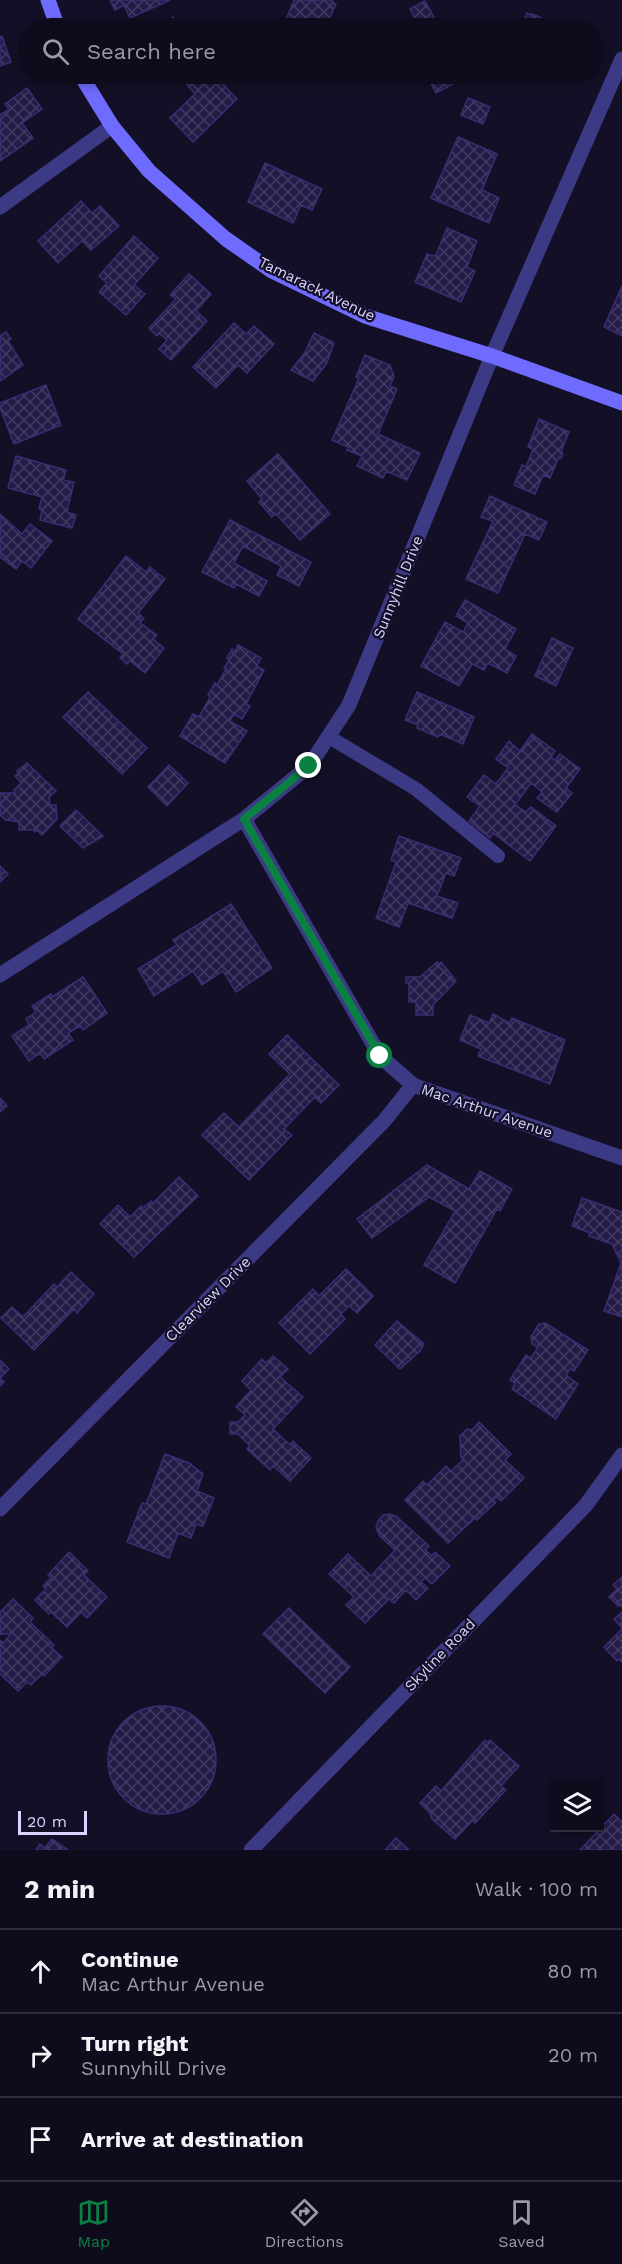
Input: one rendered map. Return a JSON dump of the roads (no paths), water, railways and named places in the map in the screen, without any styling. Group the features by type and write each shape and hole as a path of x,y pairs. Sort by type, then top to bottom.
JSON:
{"main road":[{"path":"48,0 54,18"},
{"name":"Tamarack Avenue","path":"86,84 112,126 149,171 226,239 272,271 365,316 492,356 622,403"}],"street":[{"name":"Sunnyhill Drive","path":"0,975 244,819 309,766 349,705 492,356 622,59"},
{"path":"0,207 112,126"},
{"name":"Mac Arthur Avenue","path":"244,819 380,1056 413,1085 622,1158"},
{"name":"Clearview Drive","path":"0,1509 384,1121 413,1085"},
{"name":"Skyline Road","path":"251,1850 586,1505 622,1455"}],"lane":[{"path":"328,737 416,789 498,856"}]}
